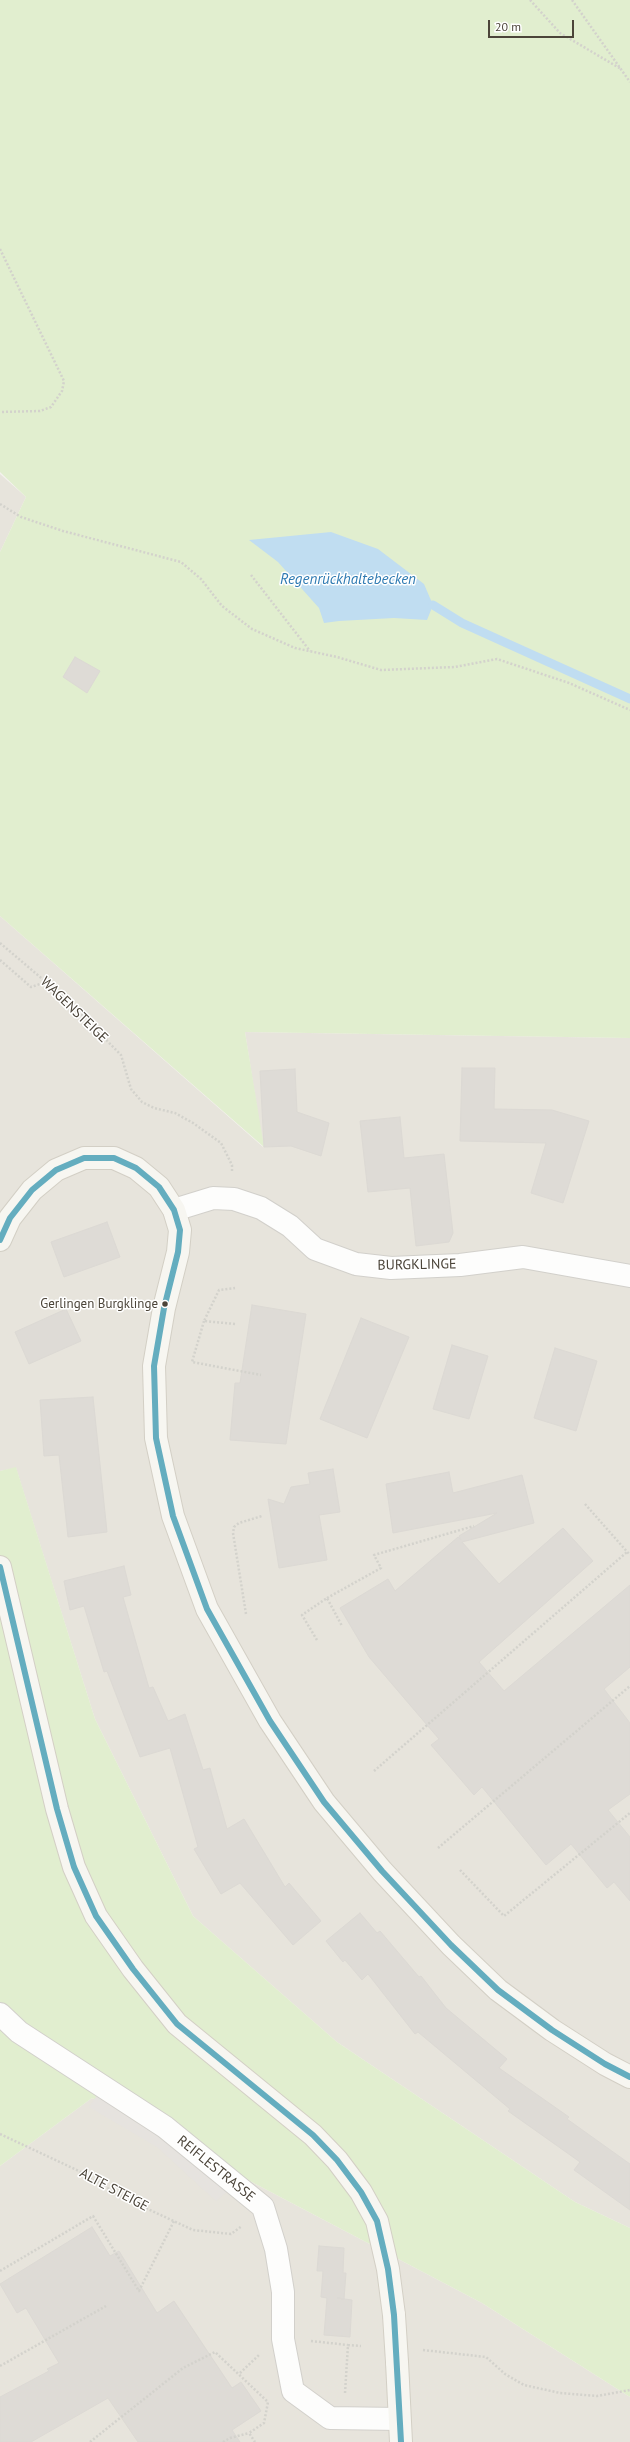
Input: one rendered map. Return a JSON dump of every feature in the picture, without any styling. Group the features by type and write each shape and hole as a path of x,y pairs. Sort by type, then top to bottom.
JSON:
{"main road":[{"path":"0,1240 10,1218 32,1190 56,1170 84,1158 114,1158 136,1168 159,1187 174,1210 180,1230 178,1252 160,1329 154,1366 156,1438 173,1516 207,1609 270,1721 324,1802 382,1871 451,1945 498,1990 552,2030 605,2064 630,2077"},
{"path":"0,1567 57,1809 74,1867 96,1916 133,1969 177,2024 313,2135 337,2160 361,2192 377,2221 388,2269 394,2314 401,2442"}],"street":[{"name":"BURGKLINGE","path":"174,1210 213,1198 234,1200 261,1208 290,1226 315,1249 356,1264 391,1268 460,1265 523,1257 630,1276"},
{"name":"REIFLESTRASSE","path":"0,2014 20,2032 165,2127 263,2207 276,2249 282,2285 283,2339 292,2391 330,2418 400,2419"}],"path":[{"path":"530,0 560,33 620,69"},
{"path":"572,0 630,82"},
{"path":"0,249 64,381 62,391 51,407 40,411 0,412"},
{"path":"0,504 21,517 63,531 181,562 201,579 222,606 252,629 294,648 381,670 455,667 497,659 569,683 630,710"},
{"path":"251,574 310,652"},
{"name":"WAGENSTEIGE","path":"0,943 66,999 121,1055 131,1089 142,1102 154,1108 175,1113 193,1122 221,1143 232,1165 234,1200"},
{"path":"0,960 31,986 46,982"},
{"path":"235,1288 219,1290 204,1321 192,1362 261,1375"},
{"path":"204,1321 235,1324"},
{"path":"585,1504 630,1555"},
{"path":"246,1614 233,1533 234,1527 239,1522 262,1516"},
{"path":"317,1640 302,1615 327,1598 381,1568 374,1555 474,1526"},
{"path":"374,1771 627,1552"},
{"path":"327,1598 342,1626"},
{"path":"438,1848 630,1686"},
{"path":"460,1870 504,1916 630,1813"},
{"name":"ALTE STEIGE","path":"0,2134 81,2172 124,2198 193,2230 232,2234 247,2223"},
{"path":"0,2271 93,2216 139,2291 174,2221"},
{"path":"0,2366 106,2306"},
{"path":"306,2341 361,2346"},
{"path":"346,2379 348,2345"},
{"path":"421,2350 486,2357 506,2374 524,2385 560,2393 596,2396 630,2390"},
{"path":"90,2442 183,2368 215,2352 240,2373 268,2402 264,2423 249,2434 230,2438 223,2442"},
{"path":"240,2373 261,2353"},
{"path":"249,2434 255,2442"}],"shaded area":[{"path":"0,474 26,497 0,552"},
{"path":"0,916 263,1147 245,1032 630,1038 630,2228 575,2202 337,2042 193,1916 95,1719 16,1468 0,1471"},
{"path":"100,2091 230,2189 216,2201 157,2147 89,2107"},
{"path":"92,2098 482,2303 630,2397 630,2442 0,2442 0,2166"}],"green space":[{"path":"0,0 630,0 630,1038 245,1032 264,1147 0,916 0,552 26,497 0,472"},
{"path":"16,1467 95,1719 193,1916 337,2042 575,2202 630,2228 630,2397 482,2303 92,2098 0,2166 0,1471"}],"water":[{"name":"Regenrückhaltebecken","path":"331,532 378,549 424,584 433,605 427,620 394,618 324,623 319,608 278,562 249,540"}],"building":[{"path":"75,657 100,671 87,693 63,677"},
{"path":"462,1068 495,1068 494,1109 552,1110 589,1121 563,1203 531,1193 546,1143 460,1141"},
{"path":"295,1069 297,1112 329,1123 321,1156 291,1146 264,1147 260,1071"},
{"path":"400,1117 404,1158 444,1154 453,1233 449,1242 416,1246 410,1188 368,1192 360,1121"},
{"path":"107,1222 120,1257 64,1277 51,1242"},
{"path":"252,1305 306,1314 286,1444 230,1440 235,1383 240,1383"},
{"path":"66,1309 81,1341 29,1364 15,1332"},
{"path":"361,1318 409,1337 367,1438 320,1419"},
{"path":"452,1345 488,1356 469,1419 433,1409"},
{"path":"555,1348 597,1361 576,1431 534,1418"},
{"path":"93,1397 107,1532 68,1537 59,1455 44,1456 40,1400"},
{"path":"333,1469 340,1512 319,1515 327,1560 279,1568 268,1499 284,1504 291,1487 310,1484 308,1473"},
{"path":"449,1472 453,1493 522,1475 534,1523 462,1542 499,1584 563,1528 593,1561 479,1662 504,1691 630,1585 630,1667 604,1689 630,1723 630,1794 608,1810 630,1837 630,1901 614,1882 607,1888 571,1844 546,1865 482,1787 474,1795 431,1745 439,1739 369,1657 340,1608 388,1579 395,1591 458,1537 461,1540 459,1536 497,1513 393,1533 386,1484"},
{"path":"124,1566 131,1595 123,1597 149,1688 153,1687 168,1721 185,1714 203,1770 210,1768 227,1829 244,1819 285,1887 289,1883 321,1921 293,1945 240,1883 221,1894 194,1849 198,1847 170,1748 140,1757 107,1671 104,1672 84,1606 70,1610 64,1581"},
{"path":"360,1913 377,1933 380,1931 419,1977 421,1976 446,2008 507,2059 499,2068 569,2117 567,2119 630,2164 630,2210 574,2170 580,2162 508,2111 510,2109 418,2032 415,2034 368,1974 362,1980 345,1960 343,1962 326,1941"},
{"path":"92,2227 110,2256 119,2251 157,2313 174,2301 232,2388 241,2382 261,2411 232,2430 240,2442 138,2442 108,2398 31,2442 0,2442 0,2397 49,2371 47,2369 59,2363 26,2308 17,2313 0,2284"},
{"path":"319,2246 344,2248 343,2273 346,2273 344,2299 352,2300 350,2337 324,2335 327,2298 321,2297 323,2271 317,2271"}],"waterway":[{"path":"433,605 462,623 630,699"}],"transit line":[{"path":"0,1240 10,1218 32,1190 56,1170 84,1158 114,1158 136,1168 159,1187 174,1210 180,1230 178,1252 164,1308 154,1366 156,1438 173,1516 207,1609 270,1721 324,1802 382,1871 451,1945 498,1990 552,2030 605,2064 630,2077"},
{"path":"0,1567 57,1809 74,1867 96,1916 133,1969 177,2024 313,2135 337,2160 361,2192 377,2221 388,2269 394,2315 401,2442"}],"place":[{"name":"Gerlingen Burgklinge","path":"165,1304"}]}
